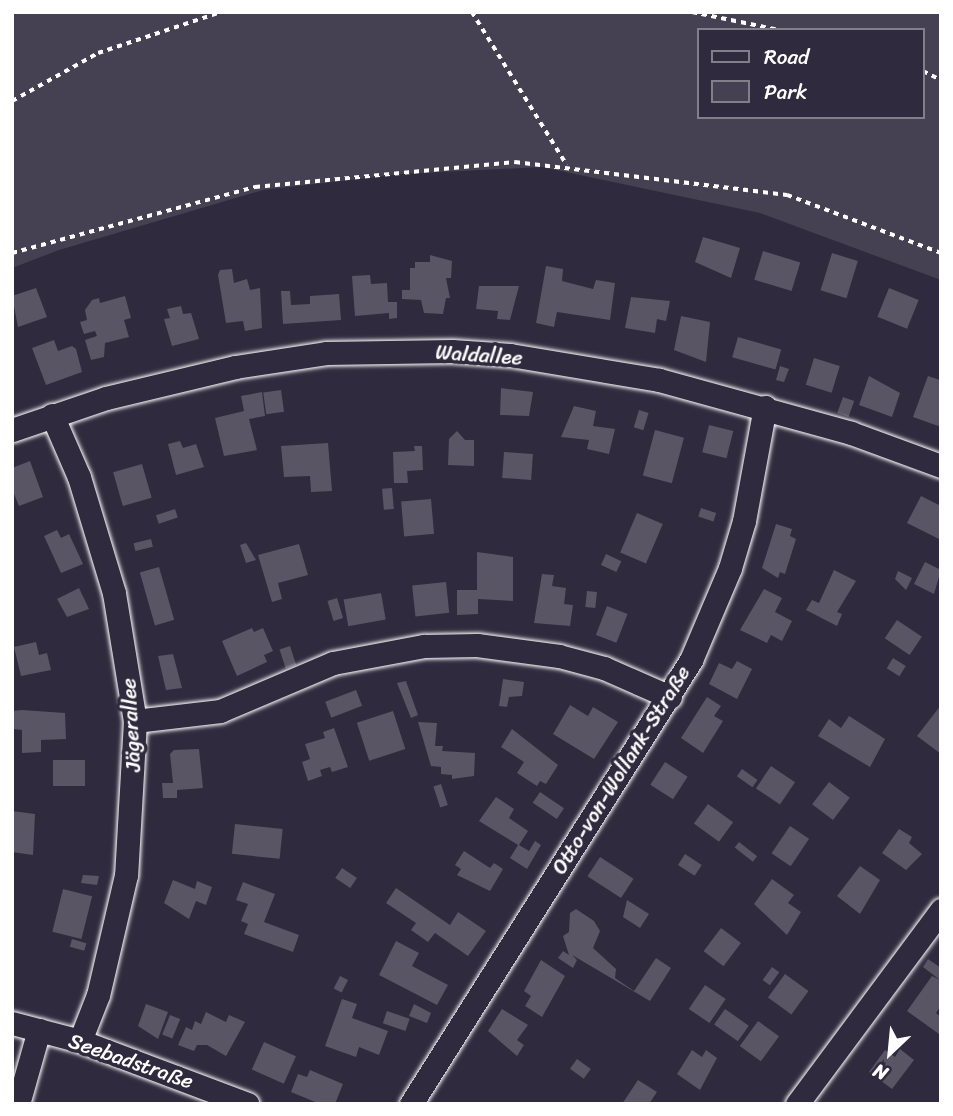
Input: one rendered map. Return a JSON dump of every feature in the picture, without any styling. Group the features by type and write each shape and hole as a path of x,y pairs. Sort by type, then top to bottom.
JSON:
{"street":[{"name":"Waldallee","path":"12,430 164,381 326,353 391,349 510,355 581,366 765,407 941,466"},
{"name":"Otto-von-Wollank-Straße","path":"411,1104 670,697 730,568 755,472 765,407"},
{"name":"Jägerallee","path":"52,415 79,477 114,593 135,721 132,830 124,885 98,995 80,1041"},
{"path":"135,721 220,711 333,663 424,646 477,645 559,656 604,668 670,697"},
{"path":"797,1104 941,910"},
{"name":"Seebadstraße","path":"12,1023 80,1041 248,1104"},
{"path":"18,1104 39,1030"}],"path":[{"path":"12,101 98,53 221,12"},
{"path":"472,12 567,165"},
{"path":"692,12 769,28"},
{"path":"925,72 941,80"},
{"path":"12,253 254,187 515,162 567,165 656,182 787,195 941,253"}],"green space":[{"path":"12,12 941,12 941,280 760,213 542,167 402,174 263,190 59,250 12,268"}],"building":[{"path":"703,237 740,248 731,278 695,262"},
{"path":"763,251 800,262 792,291 754,280"},
{"path":"832,253 858,261 846,298 821,290"},
{"path":"430,255 452,261 451,278 446,278 450,298 446,298 443,314 424,313 421,300 402,299 402,290 410,290 410,268 415,268 415,262 430,262"},
{"path":"546,266 563,269 562,281 593,289 596,280 615,283 610,320 557,312 554,327 536,323"},
{"path":"232,269 234,283 247,279 250,290 260,288 262,328 245,331 243,321 226,323 218,275 220,270"},
{"path":"370,275 371,284 387,283 388,302 397,302 397,318 389,319 389,313 355,316 352,276"},
{"path":"479,286 519,286 510,320 497,319 498,311 476,309"},
{"path":"36,288 47,317 18,327 12,296"},
{"path":"889,288 919,300 907,329 877,317"},
{"path":"281,291 290,291 291,305 310,304 310,296 339,294 341,320 283,324"},
{"path":"125,296 131,318 124,320 129,337 105,343 104,357 91,360 85,340 97,336 95,331 84,334 80,322 87,320 85,310 92,300 99,298 100,303"},
{"path":"631,297 670,301 666,321 657,319 655,333 625,328"},
{"path":"181,306 183,314 191,313 199,339 172,346 164,319 170,318 167,309"},
{"path":"681,316 710,322 706,362 674,350"},
{"path":"738,337 781,349 775,370 732,357"},
{"path":"54,340 58,351 72,346 76,349 82,372 46,385 32,348"},
{"path":"814,358 840,366 832,393 806,385"},
{"path":"780,366 789,369 784,382 776,380"},
{"path":"869,376 900,393 892,417 859,405"},
{"path":"928,376 940,380 941,427 913,417"},
{"path":"501,388 533,392 529,416 500,415"},
{"path":"281,390 284,412 266,414 263,393"},
{"path":"262,392 265,416 249,419 257,450 224,456 215,418 244,411 241,396"},
{"path":"843,397 854,401 848,417 837,413"},
{"path":"574,406 596,411 593,426 615,429 609,454 587,449 589,440 561,437"},
{"path":"639,410 649,413 643,430 634,427"},
{"path":"709,425 733,431 726,458 702,452"},
{"path":"655,430 684,438 672,483 643,475"},
{"path":"457,431 465,440 474,440 474,466 448,465 449,439"},
{"path":"180,441 183,448 196,444 204,467 176,475 168,444"},
{"path":"328,443 332,491 311,492 310,476 284,477 281,446"},
{"path":"414,446 422,446 423,470 407,471 408,483 394,483 393,452 415,451"},
{"path":"504,452 533,454 531,480 502,478"},
{"path":"30,461 43,497 19,506 12,489 12,468"},
{"path":"142,464 152,498 123,506 113,472"},
{"path":"392,488 394,509 384,510 382,489"},
{"path":"921,496 941,506 941,540 907,523"},
{"path":"431,499 434,534 404,536 401,502"},
{"path":"701,508 716,513 713,522 698,517"},
{"path":"175,509 178,518 159,524 156,515"},
{"path":"637,513 663,524 646,564 620,553"},
{"path":"776,524 792,529 790,536 796,539 785,574 780,572 778,578 762,568"},
{"path":"57,530 61,538 69,534 83,564 61,573 44,536"},
{"path":"151,539 153,547 135,551 134,543"},
{"path":"246,543 256,560 246,563 240,545"},
{"path":"299,544 308,575 278,583 282,599 272,602 258,555"},
{"path":"477,552 513,557 513,601 478,599 478,614 457,615 457,590 477,590"},
{"path":"606,554 621,561 616,572 601,565"},
{"path":"925,562 941,570 934,594 914,584"},
{"path":"159,567 174,620 155,625 140,573"},
{"path":"834,570 856,581 837,612 842,614 837,626 806,610 812,600 819,603"},
{"path":"898,571 912,578 906,590 895,579"},
{"path":"542,574 554,575 552,586 566,588 564,604 573,605 570,626 534,623"},
{"path":"446,582 449,613 415,616 412,586"},
{"path":"79,588 89,609 67,617 57,599"},
{"path":"764,589 782,598 775,612 792,621 782,641 771,635 767,643 740,630"},
{"path":"587,591 597,592 595,608 585,607"},
{"path":"381,593 386,620 348,626 344,600"},
{"path":"337,598 343,618 334,621 327,601"},
{"path":"607,606 628,614 616,643 596,635"},
{"path":"897,620 922,637 910,655 885,638"},
{"path":"252,628 254,632 263,628 273,651 264,655 267,662 237,676 222,641"},
{"path":"36,642 39,655 47,653 51,670 21,676 14,647"},
{"path":"290,646 296,665 286,668 280,649"},
{"path":"173,654 182,688 166,690 158,656"},
{"path":"893,658 906,666 899,676 887,668"},
{"path":"737,661 752,669 737,699 709,684 719,663 732,669"},
{"path":"503,679 524,682 522,696 509,697 507,707 499,706"},
{"path":"406,681 418,715 411,718 397,683"},
{"path":"356,690 362,706 331,718 325,702"},
{"path":"707,697 721,706 714,716 723,721 703,753 681,738"},
{"path":"570,705 588,716 593,707 618,722 594,759 553,734"},
{"path":"941,705 941,754 917,736"},
{"path":"12,711 65,713 66,739 41,740 41,752 22,753 22,730 13,729"},
{"path":"393,711 405,749 369,761 357,723"},
{"path":"849,716 885,739 870,767 818,736 829,719 841,728"},
{"path":"418,722 437,723 435,746 443,746 442,751 475,753 474,776 452,779 452,775 441,774 441,767 431,766"},
{"path":"334,728 348,767 332,772 330,767 320,770 322,776 308,781 302,762 310,759 305,744 325,738 323,732"},
{"path":"512,729 558,765 546,784 540,781 537,786 517,773 524,762 501,747"},
{"path":"199,749 203,788 177,790 177,798 163,798 162,783 173,783 170,754 174,750"},
{"path":"53,760 85,760 85,786 53,786"},
{"path":"665,762 688,777 673,799 650,785"},
{"path":"771,766 795,782 780,805 756,788"},
{"path":"742,769 758,780 752,787 737,776"},
{"path":"829,782 850,798 833,820 812,804"},
{"path":"441,784 448,805 440,807 433,786"},
{"path":"540,792 564,808 557,819 533,803"},
{"path":"496,797 514,809 509,818 528,831 519,845 529,851 535,841 541,845 527,869 510,858 518,845 479,821"},
{"path":"708,804 733,822 719,842 694,823"},
{"path":"12,811 35,814 33,855 12,852"},
{"path":"235,824 283,829 280,859 232,854"},
{"path":"790,826 809,839 791,866 772,853"},
{"path":"899,829 912,837 909,843 922,854 906,870 882,853"},
{"path":"739,842 757,856 753,862 735,848"},
{"path":"464,851 490,868 494,863 503,869 490,891 457,875 461,869 455,865"},
{"path":"685,854 702,865 695,876 678,865"},
{"path":"600,857 634,879 621,898 587,876"},
{"path":"860,866 880,880 860,914 837,896"},
{"path":"342,868 357,878 350,888 335,878"},
{"path":"83,875 99,876 97,885 81,883"},
{"path":"772,879 794,895 788,903 801,912 787,935 754,904"},
{"path":"173,880 195,889 197,881 212,887 206,905 196,901 189,919 164,903"},
{"path":"243,882 275,894 264,922 299,935 293,952 244,934 248,924 241,921 248,904 236,900"},
{"path":"396,888 450,925 458,912 486,931 468,956 435,933 428,942 411,930 416,923 386,903"},
{"path":"63,889 92,896 81,939 52,932"},
{"path":"627,900 649,914 640,928 623,917"},
{"path":"576,909 594,921 600,931 593,948 616,969 615,978 634,991 656,958 671,968 650,1001 572,955 577,960 573,968 558,958 563,951 569,955 563,936 569,932 570,913"},
{"path":"721,928 741,943 724,966 704,951"},
{"path":"72,939 86,943 84,951 70,947"},
{"path":"396,941 419,953 412,966 448,985 437,1005 379,975"},
{"path":"928,959 941,968 941,1006 936,1013 941,1017 939,1034 907,1011 932,976 940,980 923,967"},
{"path":"541,960 565,976 542,1017 525,1006 531,996 524,991"},
{"path":"772,967 779,972 770,985 763,980"},
{"path":"785,974 808,991 791,1015 768,997"},
{"path":"340,976 348,980 342,993 334,988"},
{"path":"705,985 726,999 710,1023 689,1009"},
{"path":"342,999 357,1004 352,1018 388,1031 379,1055 359,1047 356,1057 325,1046"},
{"path":"146,1004 168,1012 158,1039 138,1026"},
{"path":"414,1004 431,1013 427,1023 409,1016"},
{"path":"502,1009 528,1025 517,1040 524,1045 517,1056 488,1031"},
{"path":"725,1009 749,1026 738,1041 714,1025"},
{"path":"387,1011 410,1019 405,1031 383,1023"},
{"path":"206,1012 226,1022 229,1015 245,1022 226,1056 207,1045 197,1045 194,1051 178,1045 186,1027 192,1030 195,1021 201,1024"},
{"path":"170,1015 180,1019 172,1039 162,1034"},
{"path":"758,1021 779,1036 761,1061 740,1046"},
{"path":"264,1042 296,1056 284,1084 252,1069"},
{"path":"900,1049 914,1060 892,1089 869,1072 885,1050 895,1057"},
{"path":"692,1050 702,1057 706,1050 717,1058 700,1090 677,1074"},
{"path":"577,1059 591,1069 584,1079 570,1069"},
{"path":"310,1070 343,1084 335,1104 320,1104 291,1092 298,1074 307,1077"},
{"path":"638,1080 657,1092 649,1104 622,1104"}]}
